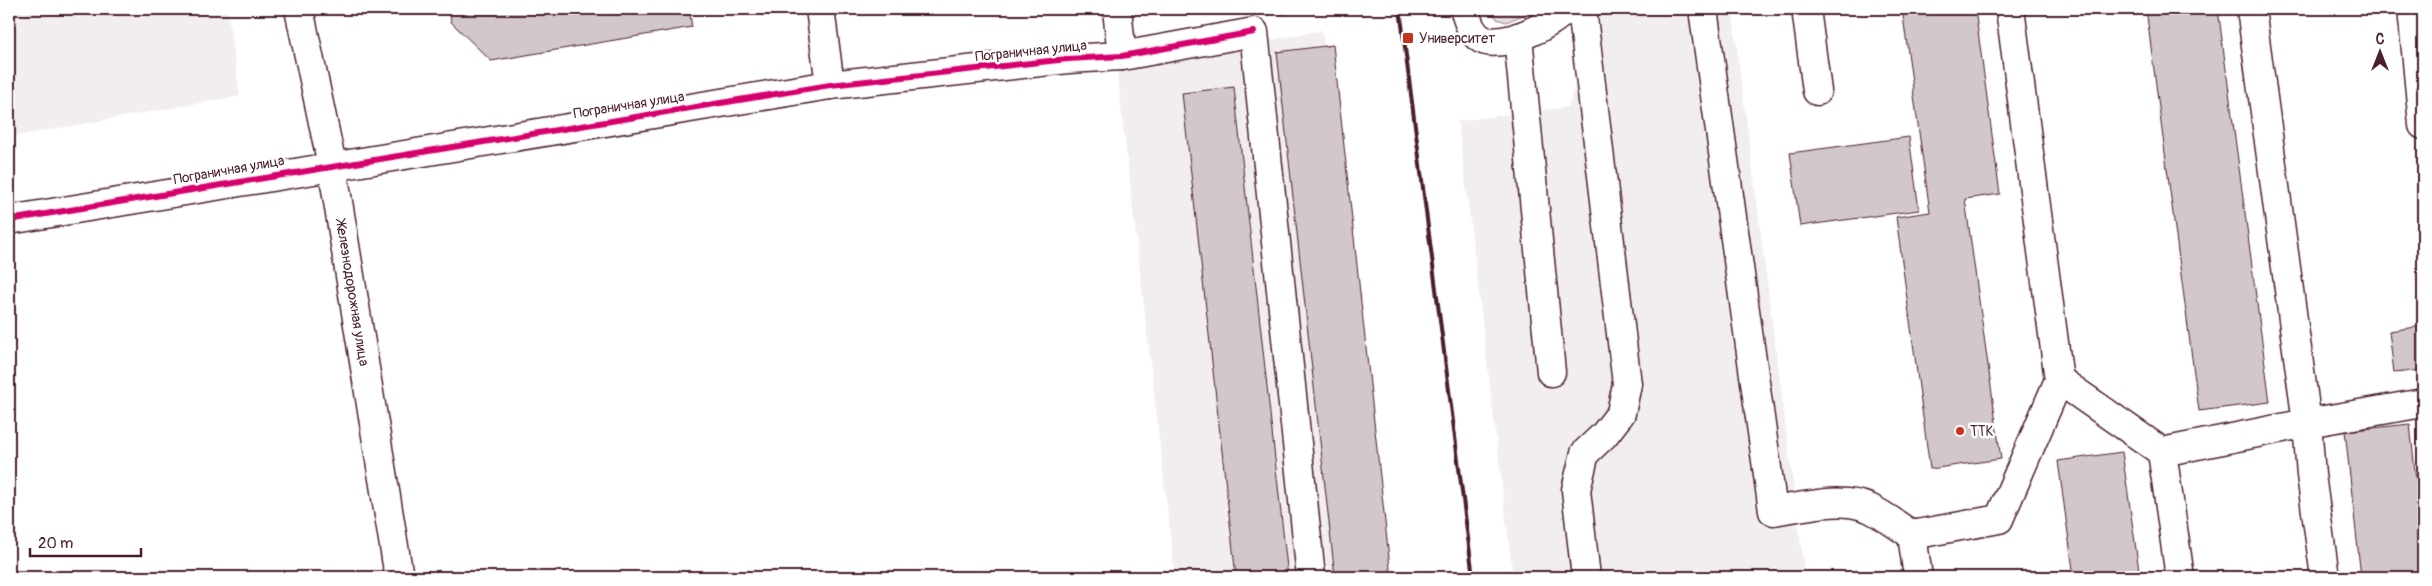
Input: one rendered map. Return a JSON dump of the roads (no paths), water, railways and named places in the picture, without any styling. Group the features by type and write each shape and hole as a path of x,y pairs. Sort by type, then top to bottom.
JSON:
{"street":[{"name":"Железнодорожная улица","path":"299,9 332,165 399,577"},
{"path":"820,9 830,85"},
{"path":"1117,9 1122,56"},
{"path":"1464,9 1470,28 1481,39 1499,43 1518,37 1560,16 1565,9"},
{"path":"1582,9 1627,384 1621,413 1604,435 1585,453 1576,490 1586,577"},
{"path":"1703,9 1772,512 1822,504 1850,503 1870,509 1912,535 1998,519 2059,380 2010,9"},
{"path":"1806,9 1817,91"},
{"path":"2252,9 2307,423 2311,475 2325,577"},
{"path":"2412,9 2423,125"},
{"name":"Пограничная улица","path":"9,220 332,165 830,85 1068,59 1122,56 1254,32 1311,577"},
{"path":"1518,37 1551,372"},
{"path":"2059,380 2162,452 2307,423 2423,403"},
{"path":"2162,452 2180,577"},
{"path":"1912,535 1918,577"}],"railway":[{"path":"1400,9 1473,577"}],"place":[{"name":"Университет","path":"1408,38"},
{"name":"ТТК","path":"1960,431"}]}
